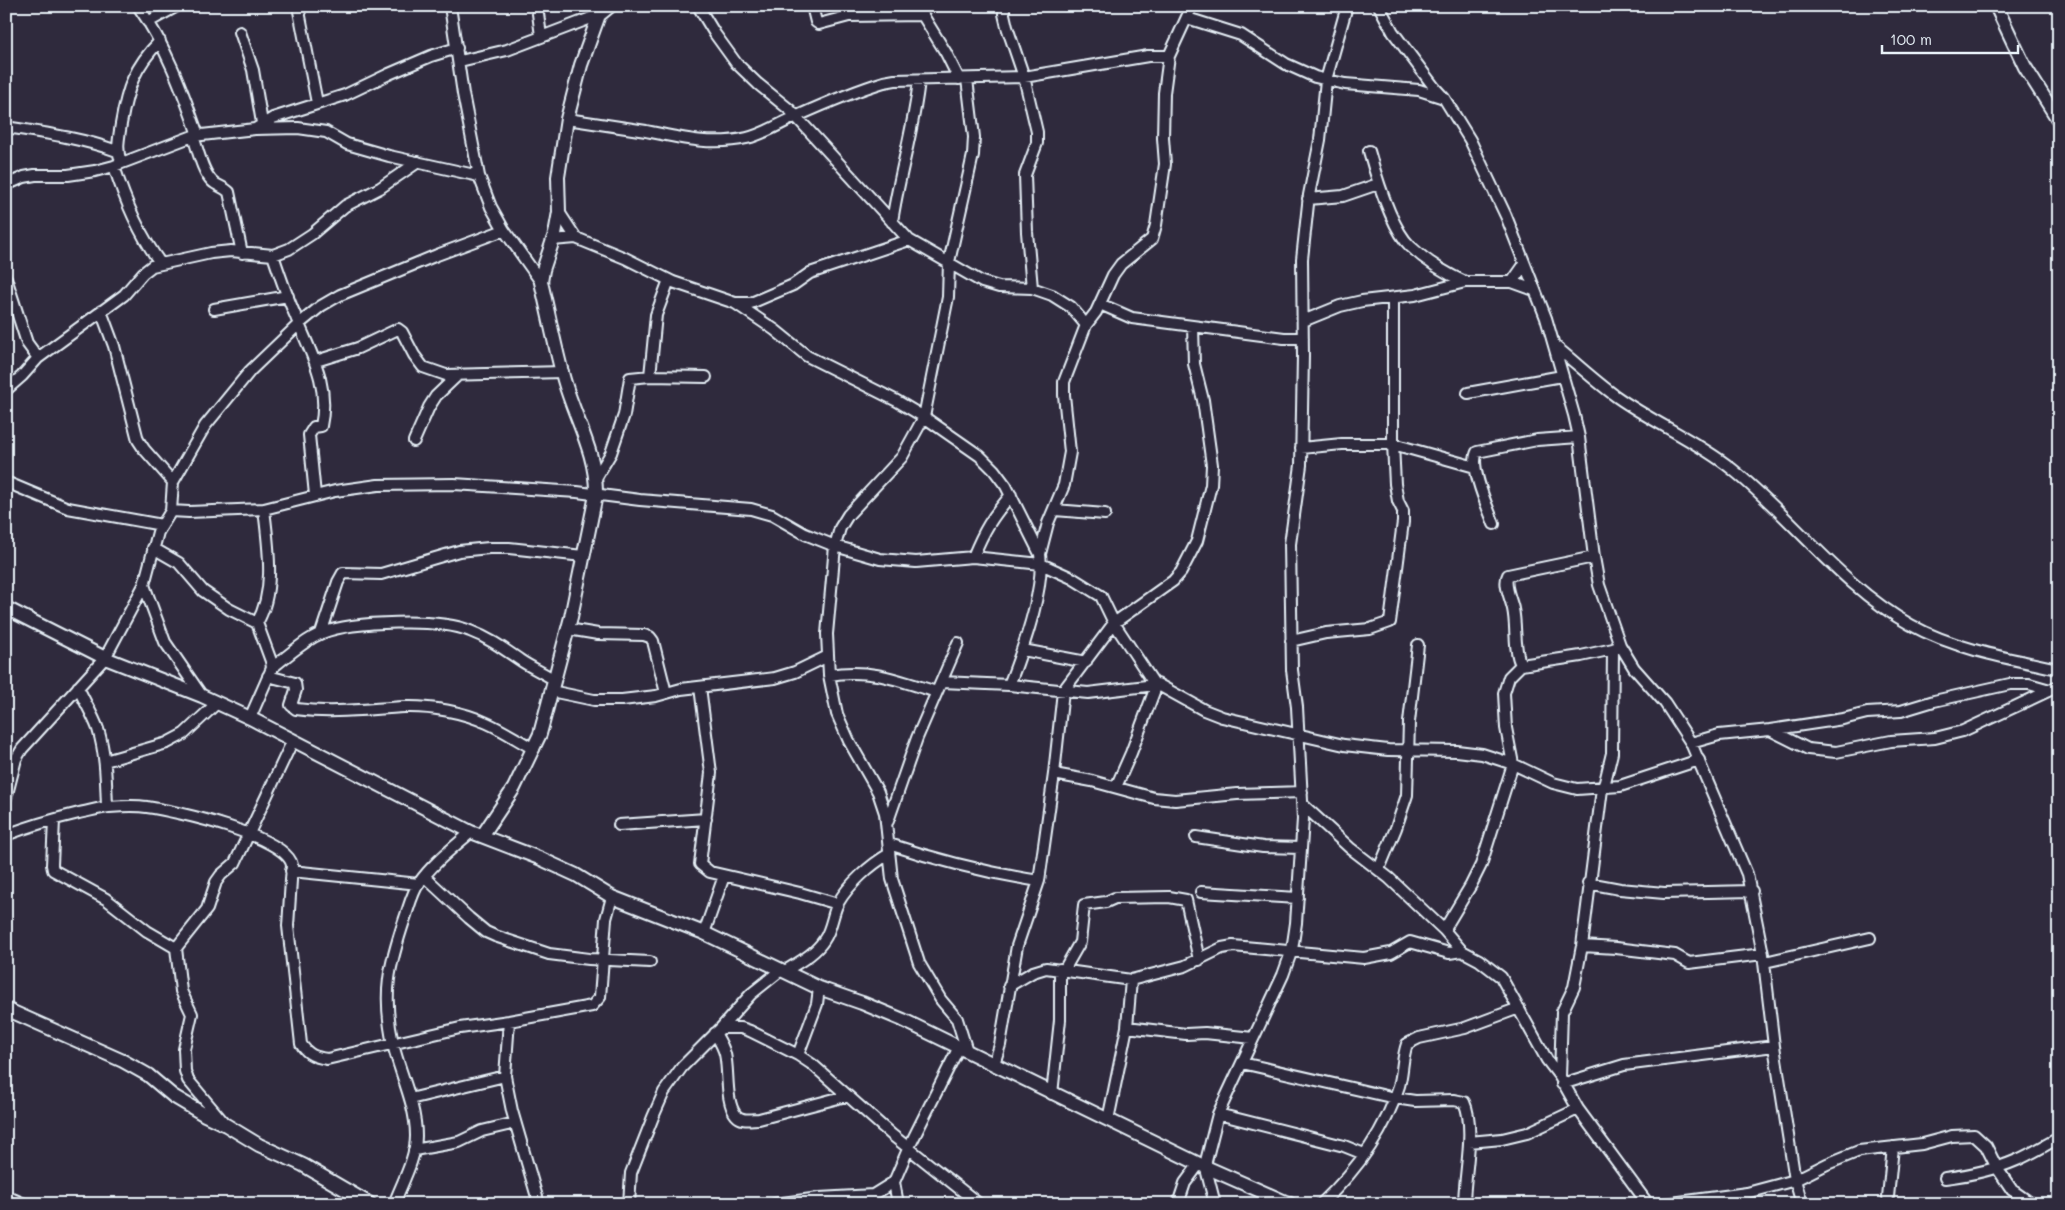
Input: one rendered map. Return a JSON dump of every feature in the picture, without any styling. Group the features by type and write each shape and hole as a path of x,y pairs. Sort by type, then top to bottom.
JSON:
{"street":[{"path":"138,6 166,52 192,116 207,173 213,182 229,192 242,253"},
{"path":"148,22 177,6"},
{"path":"298,6 317,103"},
{"path":"394,1204 414,1150 416,1136 410,1099 393,1045 387,985 392,957 422,880 440,859 476,834 514,788 534,749 568,629 596,495 593,461 563,372 541,282 504,230 491,207 479,176 463,94 460,61 450,6"},
{"path":"537,6 541,36"},
{"path":"460,61 507,50 599,15 610,6"},
{"path":"698,6 736,63 796,117 909,240 982,282 999,287 1032,288 1052,295 1064,302 1086,325"},
{"path":"812,6 813,17 819,24 850,11 920,11 963,79 974,137 973,155 949,262 948,298 924,417 902,457 848,515 840,528 834,546 827,634 829,675 837,714 848,741 878,792 887,822 892,879 919,963 941,1000 957,1019 963,1049 909,1146 894,1182 898,1204"},
{"path":"1004,6 1007,27 1024,77 1037,132 1037,143 1025,175 1026,223 1032,288"},
{"path":"1009,685 1023,650 1039,584 1041,559 1048,523 1064,485 1070,452 1064,382 1086,325 1100,304 1113,275 1121,264 1152,239 1165,164 1163,138 1164,93 1169,56 1192,6"},
{"path":"1178,1204 1185,1183 1202,1165 1218,1114 1283,975 1292,950 1298,898 1302,804 1297,707 1290,641 1290,544 1301,465 1302,259 1308,199 1320,140 1326,80 1347,6"},
{"path":"1379,6 1393,32 1444,98 1470,140 1491,184 1546,318 1556,347 1579,437 1599,585 1617,648 1612,753 1602,788 1588,883 1582,946 1574,987 1562,1012 1561,1080"},
{"path":"1996,6 2025,67 2059,121"},
{"path":"541,282 559,212 558,177 567,120 581,65 599,15"},
{"path":"1187,18 1241,35 1297,70 1326,80 1345,84 1419,90 1444,98"},
{"path":"240,32 253,70 258,126"},
{"path":"160,41 146,56 128,90 117,151 117,164 136,225 161,264"},
{"path":"258,126 273,118 345,95 431,56 457,48"},
{"path":"567,120 702,142 745,138 765,132 796,117 884,82 1024,77 1148,56 1169,56"},
{"path":"892,222 894,201 913,127 919,80"},
{"path":"273,118 276,128"},
{"path":"6,185 24,177 35,175 68,175 95,171 196,136 258,126 298,128 326,132 347,144 395,158 479,176"},
{"path":"6,127 64,136 95,143 117,151"},
{"path":"1369,151 1378,184 1409,246 1441,271 1464,282"},
{"path":"6,390 38,358 124,295 143,273 152,266 211,253 231,251 273,256 289,249 312,234 345,206 380,188 418,162"},
{"path":"1308,199 1343,196 1378,184"},
{"path":"559,212 576,238"},
{"path":"7,791 16,758 22,749 105,658 144,586 152,548 171,510 173,482 206,426 250,371 299,324 340,295 504,230"},
{"path":"552,240 576,238 625,258 669,280 736,303 775,330 807,356 876,389 924,417 980,456 994,470 1011,496 1041,559"},
{"path":"736,303 751,303 793,285 810,273 909,240"},
{"path":"273,256 299,324 316,361 322,385 321,426 314,427 309,435 315,495"},
{"path":"1512,282 1524,265"},
{"path":"1437,290 1441,280 1441,271"},
{"path":"6,278 27,342 38,358"},
{"path":"650,376 656,315 669,280"},
{"path":"1303,321 1340,306 1437,290 1464,282 1512,282 1534,290"},
{"path":"214,309 288,296"},
{"path":"1290,641 1326,633 1370,629 1390,622 1404,522 1404,511 1398,501 1395,484 1393,444 1393,298"},
{"path":"1100,304 1132,318 1284,338 1303,338"},
{"path":"101,311 114,346 138,440 173,482"},
{"path":"994,1064 1000,1045 1017,946 1039,881 1063,691 1114,622 1173,581 1188,562 1197,541 1212,485 1212,465 1203,400 1194,364 1193,326"},
{"path":"316,361 358,348 398,330 402,332 414,355 423,367 446,375 563,372"},
{"path":"1556,347 1616,396 1731,468 1770,503 1825,558 1863,592 1897,617 1930,634 1961,645 2059,669"},
{"path":"414,441 436,396 458,375"},
{"path":"596,478 611,453 624,415 629,379 650,376 706,377"},
{"path":"1468,393 1562,376"},
{"path":"1494,524 1475,467 1477,452 1537,440 1579,437"},
{"path":"1301,448 1342,444 1393,444 1475,467"},
{"path":"6,482 68,508 162,525"},
{"path":"171,510 189,512 264,510 315,495 378,485 454,484 533,488 751,509 772,515 805,534 834,546 866,556 916,562 973,557 1041,559 1101,596 1114,622 1156,684 1204,710 1222,717 1344,745 1407,751 1482,754 1513,764 1538,778 1567,788 1602,788 1638,781 1699,760"},
{"path":"973,557 989,521 1011,496"},
{"path":"257,622 263,611 268,581 269,563 264,510"},
{"path":"1055,510 1105,514"},
{"path":"152,548 179,563 203,591 229,609 257,622 272,661 270,672 250,718"},
{"path":"321,633 338,582 343,573 381,574 459,551 488,548 509,548 583,556"},
{"path":"1521,665 1517,651 1514,610 1506,581 1508,575 1594,557"},
{"path":"144,586 165,642 202,696"},
{"path":"6,608 105,658 202,696 250,718 476,834 510,845 576,875 612,898 704,933 819,988 862,1003 963,1049 1052,1094 1202,1165 1290,1204"},
{"path":"270,672 321,633 338,629 410,622 451,625 485,636 522,661 552,685 594,700 622,700 700,687 775,678 795,672 828,656"},
{"path":"568,629 598,634 644,635 650,637 653,642 666,693"},
{"path":"887,822 917,738 958,643"},
{"path":"1378,869 1396,828 1407,795 1407,751 1418,645"},
{"path":"1444,930 1481,865 1513,764 1506,728 1504,693 1509,677 1521,665 1617,648"},
{"path":"1617,648 1664,703 1691,742 1735,843 1752,891 1764,958 1774,1046 1795,1180 1802,1204"},
{"path":"1023,650 1086,662"},
{"path":"270,672 295,683 296,690 291,705 294,708 340,712 405,707 469,716 488,723 534,749"},
{"path":"829,675 851,672 873,673 936,692"},
{"path":"942,682 1009,685 1063,691 1109,692 1156,684"},
{"path":"1116,787 1131,753 1156,684"},
{"path":"1691,742 1719,735 1770,730 1843,719 1867,713 1901,711 1934,701 2010,684 2029,684 2054,688"},
{"path":"78,687 97,727 105,761 107,807"},
{"path":"700,687 711,773 700,864 710,872 838,904"},
{"path":"1770,730 1808,750 1825,752 1848,751 1892,741 1934,738 1963,731 2054,688"},
{"path":"105,761 167,743 184,734 217,703"},
{"path":"226,1124 193,1086 185,1070 184,1049 192,1014 182,991 176,948 207,909 216,882 235,863 292,740"},
{"path":"1054,774 1116,787 1154,798 1176,800 1237,794 1302,792"},
{"path":"1302,804 1350,848 1378,869 1444,930 1462,951 1479,960 1501,977 1547,1060 1578,1109 1648,1204"},
{"path":"6,835 54,820 107,807 146,807 220,824 250,834 284,852 291,860 288,926 301,1044 310,1055 327,1059 460,1028 588,1007 596,1003 600,997 606,919 612,898"},
{"path":"619,825 706,819"},
{"path":"54,820 53,870 106,899 146,931 176,948"},
{"path":"1196,837 1263,847 1301,848"},
{"path":"889,849 1039,881"},
{"path":"629,1204 631,1173 652,1117 664,1092 682,1067 751,994 783,970 808,956 824,940 838,904 845,893 889,849"},
{"path":"291,871 422,880 486,932 549,954 602,960 650,962"},
{"path":"704,933 724,876"},
{"path":"1588,883 1620,889 1664,893 1752,891"},
{"path":"1201,892 1298,898"},
{"path":"1052,1094 1060,1020 1062,969 1080,942 1084,905 1087,903 1106,902 1115,898 1169,897 1186,900 1199,960"},
{"path":"1582,946 1675,955 1689,963 1764,958 1870,938"},
{"path":"1009,986 1033,972 1046,968 1130,980 1185,966 1222,948 1233,946 1364,958 1391,953 1410,942 1449,953 1462,951"},
{"path":"1108,1120 1127,1026 1130,980"},
{"path":"798,1055 817,1004 819,988"},
{"path":"1320,1204 1335,1190 1364,1154 1385,1120 1401,1080 1407,1044 1419,1038 1465,1028 1519,1008"},
{"path":"6,1009 123,1061 148,1075 174,1096 204,1114 226,1124 259,1145 310,1168 370,1204"},
{"path":"510,1021 505,1076 515,1123 539,1204"},
{"path":"1127,1026 1186,1034 1206,1033 1253,1038"},
{"path":"718,1031 741,1028 798,1055 813,1065 892,1135 909,1146 979,1204"},
{"path":"718,1031 725,1054 730,1098 736,1116 744,1120 758,1119 846,1096"},
{"path":"1561,1080 1624,1065 1774,1046"},
{"path":"1242,1063 1395,1098 1415,1101 1454,1100 1464,1102 1468,1116 1469,1142 1464,1204"},
{"path":"410,1099 505,1076"},
{"path":"1469,1142 1502,1140 1528,1133 1578,1109"},
{"path":"1218,1114 1344,1146 1364,1154"},
{"path":"414,1150 459,1142 482,1131 515,1123"},
{"path":"1664,1204 1747,1193 1795,1180 1859,1151 1922,1144 1952,1136 1974,1135 1986,1146 1997,1168 2012,1190 2032,1204"},
{"path":"1945,1178 1971,1175 1997,1168 2059,1138"},
{"path":"1888,1197 1893,1147"},
{"path":"1202,1165 1215,1204"},
{"path":"775,1204 820,1198 853,1200 873,1195 894,1182"},
{"path":"6,1196 24,1204"}]}
